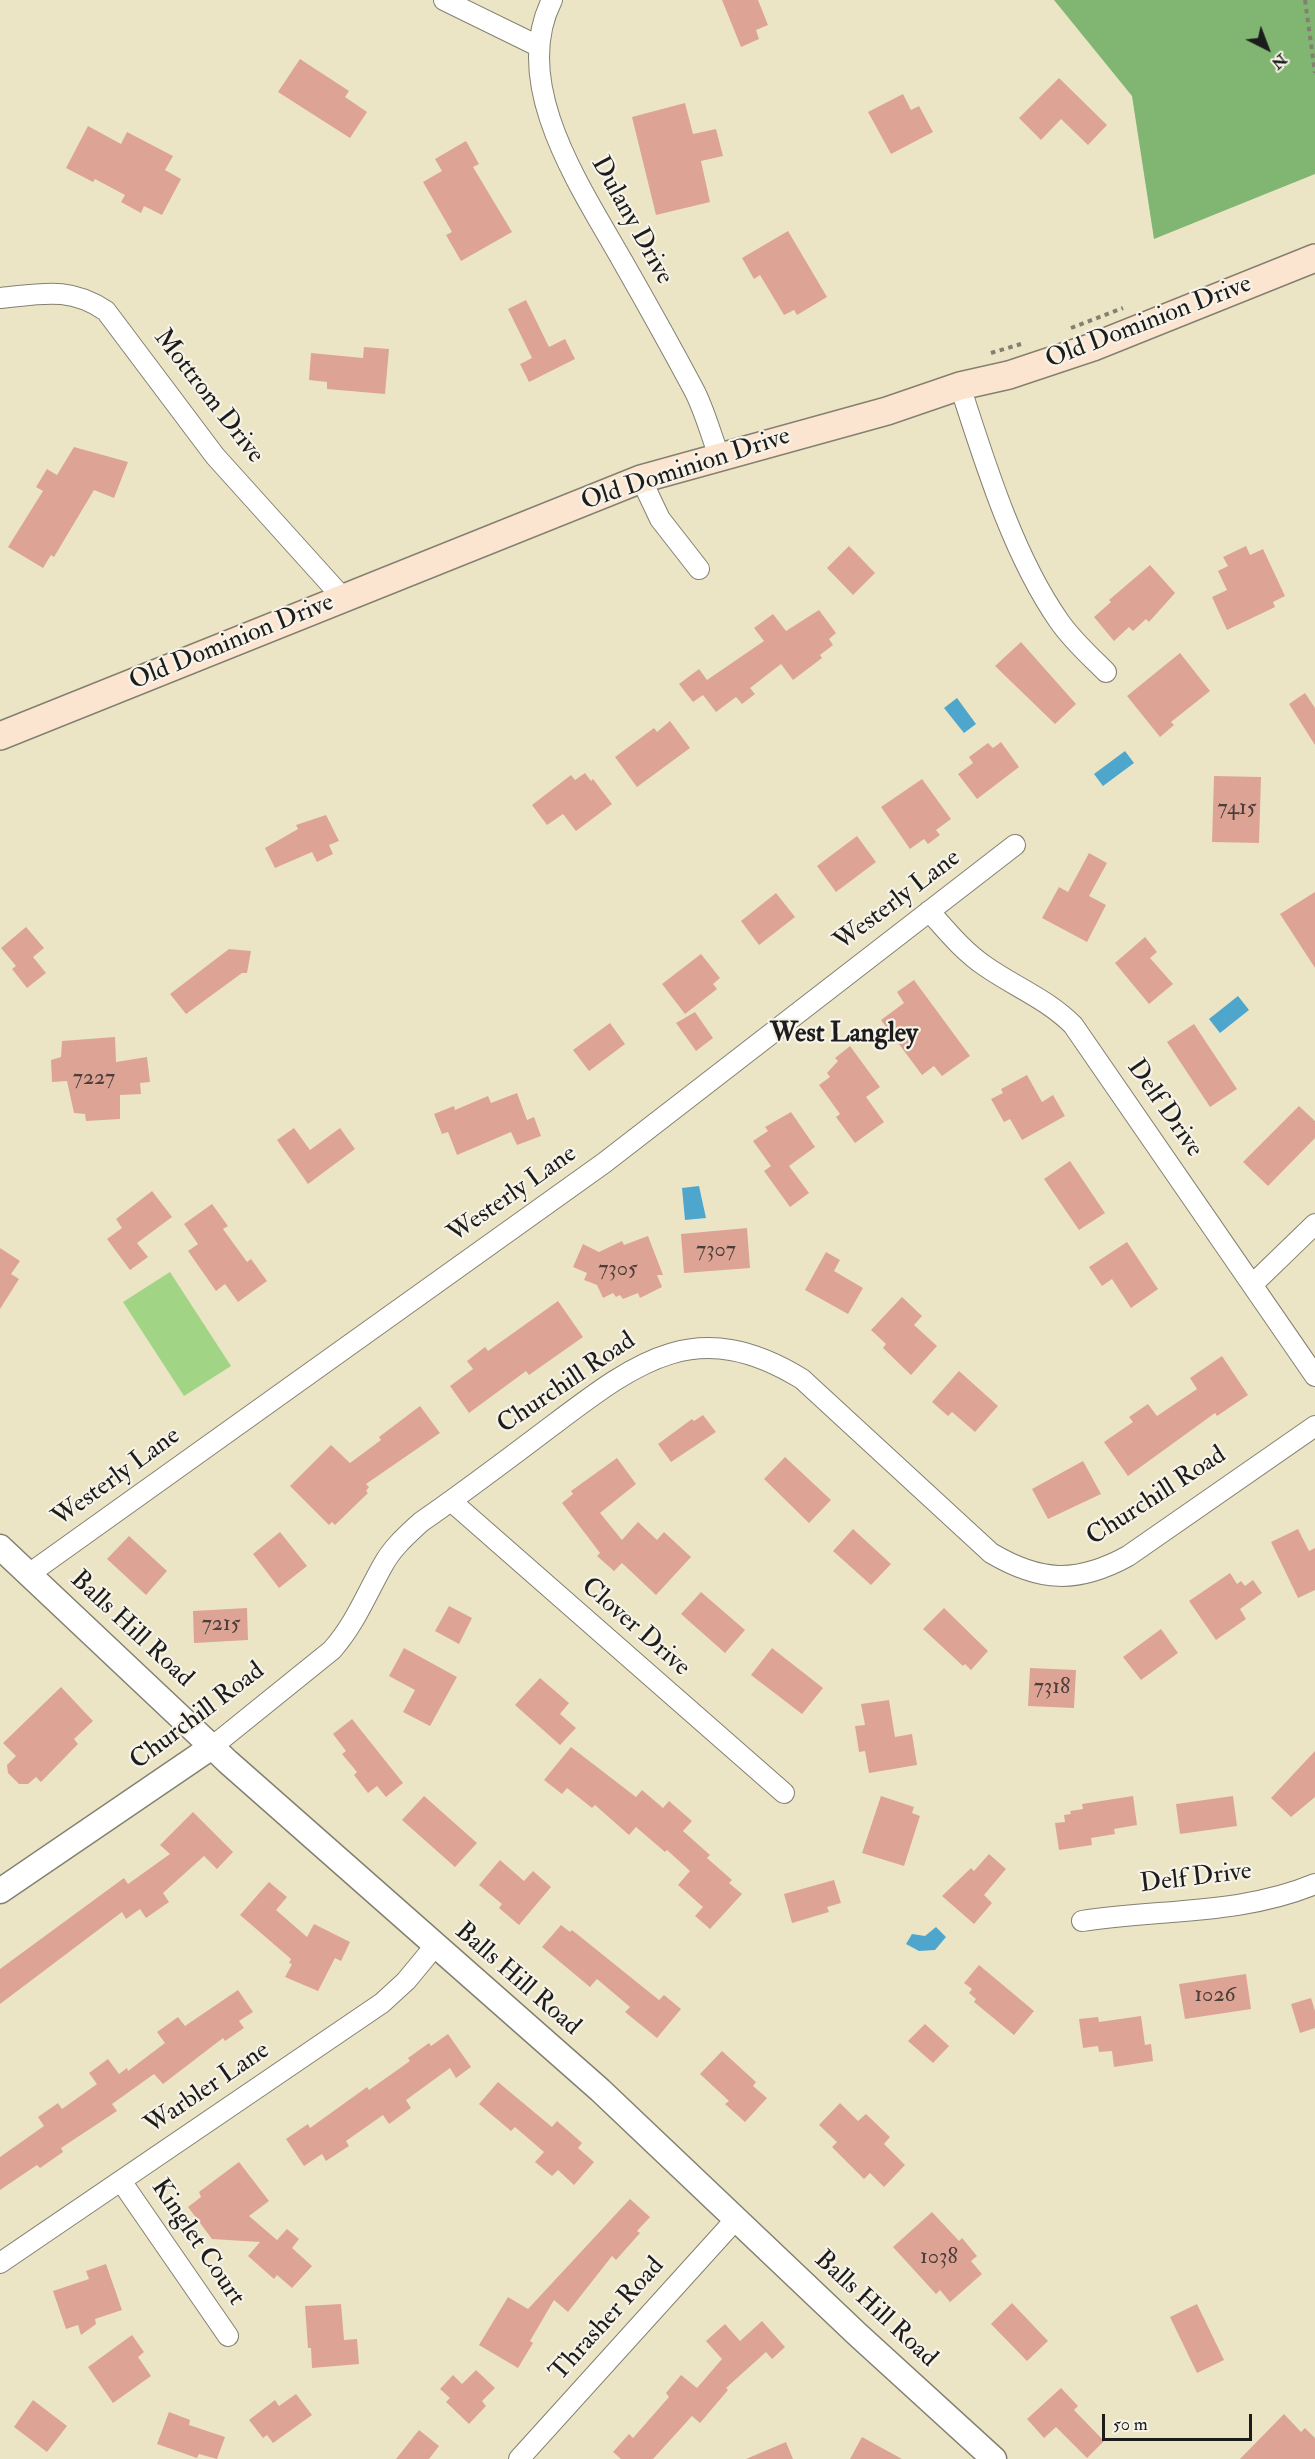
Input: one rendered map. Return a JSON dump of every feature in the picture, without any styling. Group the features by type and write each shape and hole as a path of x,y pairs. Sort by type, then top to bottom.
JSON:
{"main road":[{"name":"Old Dominion Drive","path":"0,736 641,479 1009,375 1093,347 1312,260"}],"street":[{"path":"444,0 538,46"},
{"name":"Dulany Drive","path":"552,0 545,13 538,46 541,81 553,124 570,168 695,393 720,458"},
{"name":"Mottrom Drive","path":"0,298 70,293 90,300 106,311 215,456 343,598"},
{"path":"960,387 989,476 1038,588 1060,623 1106,672"},
{"path":"641,479 660,519 699,569"},
{"name":"Westerly Lane","path":"30,1574 604,1163 1015,845"},
{"name":"Delf Drive","path":"929,912 958,944 986,967 1056,1008 1073,1025 1315,1376"},
{"path":"1253,1284 1315,1224"},
{"name":"Churchill Road","path":"0,1891 213,1746 332,1650 349,1632 384,1563 400,1541 421,1522 634,1367 661,1355 691,1349 721,1348 749,1353 776,1363 802,1379 991,1553 1014,1567 1044,1575 1083,1575 1113,1564 1315,1426"},
{"name":"Clover Drive","path":"451,1501 784,1794"},
{"name":"Balls Hill Road","path":"0,1546 213,1746 435,1946 600,2090 857,2334 994,2459"},
{"name":"Delf Drive","path":"1082,1921 1122,1915 1184,1912 1231,1906 1315,1884"},
{"name":"Warbler Lane","path":"0,2263 382,2003 406,1981 435,1946"},
{"name":"Kinglet Court","path":"121,2181 228,2336"},
{"name":"Thrasher Road","path":"519,2459 737,2218"}],"path":[{"path":"1305,0 1315,73"},
{"path":"1068,329 1129,305"},
{"path":"985,355 1031,341"}],"green space":[{"path":"1054,0 1315,0 1315,174 1154,239 1132,96"},
{"path":"170,1272 231,1366 184,1396 123,1302"}],"water":[{"path":"957,698 976,724 964,733 944,708"},
{"path":"1125,751 1134,763 1103,786 1094,774"},
{"path":"1238,996 1249,1010 1220,1033 1209,1019"},
{"path":"699,1186 706,1218 685,1220 682,1188"},
{"path":"936,1927 946,1937 935,1950 919,1951 906,1944 912,1934 925,1936"}],"building":[{"path":"722,0 758,0 768,25 756,30 759,39 741,47"},
{"path":"300,59 349,91 345,97 367,112 350,138 278,92"},
{"path":"1059,78 1107,125 1088,145 1061,119 1041,140 1019,118"},
{"path":"903,94 911,110 919,106 933,132 891,154 868,112"},
{"path":"685,103 693,134 716,129 723,156 701,161 710,202 656,215 632,117"},
{"path":"88,126 121,144 127,132 173,156 165,170 181,179 162,215 144,206 141,213 121,202 125,195 95,179 93,182 66,168"},
{"path":"466,141 479,164 473,167 512,232 461,261 446,235 452,232 423,182 442,171 435,159"},
{"path":"788,231 827,297 797,315 794,310 784,315 760,275 754,279 742,258"},
{"path":"526,300 549,347 565,339 575,359 529,382 520,364 532,358 508,309"},
{"path":"364,347 389,349 385,394 327,389 327,382 309,380 311,353 363,358"},
{"path":"74,447 128,462 114,498 94,490 54,557 51,555 43,568 8,547 43,491 36,487 47,469 57,475"},
{"path":"849,546 875,573 853,595 827,568"},
{"path":"1246,546 1250,555 1263,549 1285,596 1273,602 1275,607 1227,630 1212,597 1227,590 1218,571 1228,566 1223,557"},
{"path":"1150,565 1175,593 1149,622 1146,619 1133,631 1129,627 1114,641 1094,617 1111,602 1109,600"},
{"path":"819,610 836,633 829,639 833,645 820,655 822,658 793,680 781,664 750,688 755,694 742,704 736,697 716,712 703,695 693,702 679,684 699,669 707,680 764,641 754,628 773,614 786,631"},
{"path":"1021,642 1076,704 1055,724 995,666"},
{"path":"1180,653 1210,691 1171,722 1174,725 1160,737 1127,696"},
{"path":"1305,693 1315,708 1315,745 1289,704"},
{"path":"670,721 690,748 637,787 615,757 654,728 657,732"},
{"path":"1001,742 1019,767 977,799 958,774 973,763 969,757 988,743 993,748"},
{"path":"585,773 591,781 593,779 612,804 576,831 563,814 547,825 532,805 571,775 575,780"},
{"path":"1214,776 1261,777 1259,843 1212,842"},
{"path":"922,779 951,819 936,830 940,835 928,844 924,839 910,849 881,807"},
{"path":"326,815 339,841 329,845 333,854 317,862 312,852 275,868 265,848 298,829 296,825"},
{"path":"857,836 876,862 836,892 817,866"},
{"path":"1089,853 1107,863 1089,896 1106,905 1087,942 1042,918 1059,887 1068,892"},
{"path":"1315,892 1315,968 1280,914"},
{"path":"776,893 795,917 759,945 741,921"},
{"path":"26,927 44,948 33,957 46,973 27,988 12,969 16,966 1,948"},
{"path":"1145,937 1157,952 1150,958 1173,984 1149,1004 1115,963"},
{"path":"229,949 251,951 247,973 242,973 186,1014 170,994"},
{"path":"701,954 720,978 713,984 717,989 685,1014 662,984"},
{"path":"914,980 970,1056 942,1076 934,1066 922,1075 881,1020 904,1003 897,992"},
{"path":"695,1012 713,1038 696,1051 676,1023"},
{"path":"610,1023 625,1044 589,1071 573,1050"},
{"path":"1194,1024 1237,1089 1210,1107 1167,1042"},
{"path":"115,1037 116,1062 147,1057 150,1082 140,1083 141,1094 120,1095 120,1119 86,1121 85,1114 74,1113 67,1081 52,1082 51,1060 61,1057 62,1041"},
{"path":"850,1046 880,1087 866,1097 884,1122 855,1143 836,1117 840,1114 819,1085 830,1077 827,1073 838,1061 835,1058"},
{"path":"1027,1075 1042,1102 1053,1095 1065,1116 1022,1140 1010,1119 1004,1122 991,1099 1003,1093 1001,1089"},
{"path":"517,1093 527,1120 534,1117 541,1136 517,1145 511,1132 457,1155 448,1132 442,1134 434,1114 454,1106 455,1110 488,1096 491,1103"},
{"path":"1299,1106 1315,1121 1315,1138 1268,1186 1243,1162"},
{"path":"791,1112 815,1147 789,1166 809,1193 790,1207 764,1171 771,1166 753,1141 768,1131 765,1127"},
{"path":"294,1128 310,1150 340,1128 355,1149 308,1184 277,1140"},
{"path":"1070,1161 1105,1213 1079,1230 1044,1179"},
{"path":"152,1191 172,1217 137,1243 148,1257 130,1270 107,1239 122,1228 116,1219"},
{"path":"212,1204 228,1226 223,1229 247,1262 251,1259 267,1281 238,1302 225,1284 216,1291 188,1251 198,1244 184,1224"},
{"path":"747,1228 750,1268 684,1273 681,1234"},
{"path":"648,1236 663,1275 657,1275 662,1287 640,1298 638,1293 623,1299 620,1295 616,1297 613,1293 603,1298 597,1285 584,1280 587,1273 573,1267 583,1244 599,1252 622,1241 624,1245"},
{"path":"1127,1242 1158,1289 1131,1308 1112,1279 1102,1286 1089,1267"},
{"path":"0,1248 20,1261 11,1274 19,1279 0,1309"},
{"path":"826,1252 840,1260 834,1271 863,1288 848,1314 805,1290"},
{"path":"902,1297 922,1316 914,1325 937,1346 911,1375 883,1348 886,1344 871,1330"},
{"path":"558,1301 583,1337 529,1375 526,1371 469,1413 450,1386 473,1369 467,1361 485,1347 488,1351"},
{"path":"1222,1356 1248,1395 1217,1416 1215,1413 1128,1476 1104,1442 1133,1422 1129,1417 1148,1404 1157,1416 1197,1389 1190,1378"},
{"path":"959,1371 998,1406 975,1432 952,1412 948,1416 932,1402"},
{"path":"420,1406 440,1433 366,1484 369,1487 366,1491 368,1493 335,1525 332,1522 329,1525 290,1486 331,1445 350,1463 381,1440 379,1437"},
{"path":"703,1415 716,1432 671,1462 658,1444 692,1419 694,1421"},
{"path":"785,1457 831,1500 809,1523 764,1479"},
{"path":"617,1458 636,1484 600,1513 622,1540 638,1522 657,1540 664,1532 691,1557 656,1595 622,1563 614,1571 597,1556 600,1553 562,1503 573,1494 571,1491"},
{"path":"1083,1461 1101,1494 1048,1519 1032,1489"},
{"path":"853,1529 891,1564 871,1585 833,1551"},
{"path":"1298,1529 1309,1551 1315,1548 1315,1590 1298,1598 1271,1542"},
{"path":"280,1532 307,1566 279,1588 253,1554"},
{"path":"129,1536 167,1571 146,1595 107,1559"},
{"path":"1230,1573 1237,1584 1241,1581 1245,1586 1253,1580 1262,1593 1240,1609 1246,1619 1216,1640 1189,1601"},
{"path":"701,1592 745,1630 725,1653 681,1614"},
{"path":"449,1606 472,1618 459,1644 435,1631"},
{"path":"247,1608 248,1640 194,1643 193,1611"},
{"path":"944,1608 988,1651 971,1670 965,1664 963,1666 923,1629"},
{"path":"1161,1629 1178,1653 1141,1680 1123,1657"},
{"path":"404,1648 457,1677 430,1726 403,1712 415,1690 389,1676"},
{"path":"772,1648 823,1688 802,1714 751,1675"},
{"path":"1030,1668 1076,1670 1074,1708 1028,1706"},
{"path":"540,1678 569,1703 560,1714 576,1728 560,1745 515,1705"},
{"path":"61,1687 93,1721 74,1739 78,1744 41,1782 36,1777 28,1784 19,1784 8,1773 7,1765 16,1756 3,1743"},
{"path":"889,1700 895,1737 912,1734 917,1765 869,1773 865,1751 859,1752 855,1726 865,1725 861,1704"},
{"path":"352,1719 403,1783 386,1797 377,1786 368,1793 354,1775 357,1772 342,1754 346,1751 333,1734"},
{"path":"571,1747 636,1797 642,1790 663,1808 669,1801 692,1821 683,1831 710,1855 707,1858 732,1880 729,1883 742,1894 710,1929 695,1916 703,1907 678,1885 690,1871 667,1850 665,1852 636,1827 629,1835 595,1805 592,1808 567,1788 562,1794 544,1780"},
{"path":"1315,1751 1315,1797 1291,1817 1271,1798"},
{"path":"424,1796 477,1843 455,1867 402,1820"},
{"path":"881,1796 914,1807 912,1813 920,1816 904,1866 862,1853"},
{"path":"1133,1796 1137,1825 1114,1829 1115,1834 1091,1838 1092,1845 1059,1850 1055,1823 1065,1822 1064,1815 1071,1814 1070,1811 1083,1809 1082,1804"},
{"path":"1233,1796 1237,1826 1180,1834 1176,1804"},
{"path":"193,1812 233,1852 217,1869 204,1856 163,1893 169,1902 146,1918 140,1909 126,1919 122,1912 0,2004 0,1969 124,1878 128,1884 170,1854 160,1845"},
{"path":"989,1854 1006,1869 984,1895 992,1903 974,1924 942,1896 971,1868 974,1871"},
{"path":"500,1860 524,1881 533,1871 551,1887 519,1925 499,1908 502,1904 479,1885"},
{"path":"834,1880 841,1903 827,1907 829,1912 792,1923 784,1894"},
{"path":"269,1882 287,1897 276,1910 307,1937 314,1924 350,1942 341,1961 335,1958 318,1991 285,1977 292,1964 289,1963 291,1959 240,1915"},
{"path":"561,1925 570,1932 572,1930 659,2000 664,1995 681,2009 657,2038 625,2012 630,2007 597,1979 590,1987 542,1947"},
{"path":"979,1965 1034,2011 1014,2035 974,2002 976,1999 969,1993 972,1989 964,1983"},
{"path":"1246,1974 1251,2009 1185,2019 1179,1984"},
{"path":"238,1990 253,2012 239,2021 244,2028 225,2041 223,2038 163,2084 154,2074 112,2104 117,2111 61,2148 63,2152 40,2168 37,2165 0,2190 0,2157 44,2126 38,2117 58,2103 62,2109 97,2084 89,2073 108,2059 119,2074 127,2068 128,2071 165,2043 157,2032 178,2017 185,2026"},
{"path":"1311,1998 1315,2011 1315,2028 1300,2033 1291,2004"},
{"path":"1141,2016 1145,2045 1151,2044 1153,2061 1114,2067 1112,2051 1099,2052 1098,2046 1083,2048 1079,2019 1098,2017 1099,2022"},
{"path":"925,2024 949,2046 933,2063 908,2041"},
{"path":"448,2034 471,2067 456,2078 450,2068 406,2100 411,2108 389,2124 383,2115 346,2141 349,2146 326,2161 322,2154 304,2166 286,2139 308,2124 310,2128 367,2087 369,2090 410,2061 408,2058 429,2043 431,2046"},
{"path":"722,2051 756,2082 753,2086 767,2098 745,2122 725,2104 729,2101 700,2074"},
{"path":"498,2082 552,2127 557,2121 582,2143 578,2148 594,2162 574,2185 558,2170 552,2176 535,2162 544,2152 515,2127 511,2131 479,2104"},
{"path":"840,2103 858,2121 866,2114 890,2137 884,2144 905,2165 884,2187 870,2173 864,2179 832,2147 837,2142 819,2125"},
{"path":"239,2162 269,2201 249,2216 277,2240 287,2229 299,2239 292,2248 312,2266 292,2288 277,2275 274,2279 248,2256 260,2242 212,2239 188,2207 201,2197 199,2192"},
{"path":"630,2199 650,2217 637,2231 640,2233 616,2260 612,2256 568,2312 554,2300 530,2341 533,2343 518,2368 479,2345 508,2297 528,2309"},
{"path":"932,2212 959,2241 962,2238 977,2256 971,2261 982,2274 950,2302 940,2290 936,2294 893,2247"},
{"path":"106,2264 122,2310 95,2319 96,2324 81,2335 78,2325 66,2329 53,2291 89,2279 86,2271"},
{"path":"1012,2303 1048,2341 1027,2361 991,2324"},
{"path":"341,2304 344,2340 357,2339 359,2364 312,2368 305,2306"},
{"path":"1197,2304 1224,2360 1197,2373 1170,2317"},
{"path":"762,2321 785,2347 772,2359 766,2352 726,2388 728,2390 700,2423 692,2416 653,2459 621,2459 613,2452 629,2434 633,2438 669,2397 666,2393 681,2375 697,2388 722,2359 706,2341 725,2324 740,2341"},
{"path":"132,2335 144,2352 138,2357 151,2376 113,2403 88,2367"},
{"path":"476,2370 495,2388 482,2401 486,2406 469,2424 446,2402 450,2398 440,2389 453,2375 462,2384"},
{"path":"1061,2388 1078,2406 1074,2410 1104,2441 1087,2458 1056,2427 1044,2438 1027,2419"},
{"path":"296,2394 312,2415 273,2443 267,2435 263,2438 249,2420 275,2400 279,2406"},
{"path":"33,2400 67,2426 47,2452 14,2427"},
{"path":"169,2412 190,2420 189,2425 225,2437 217,2459 199,2454 197,2458 157,2444"},
{"path":"1284,2414 1301,2432 1305,2428 1315,2438 1315,2459 1240,2459"},
{"path":"419,2430 439,2446 429,2459 396,2459"},
{"path":"862,2437 902,2459 850,2459"},
{"path":"786,2442 793,2459 746,2459"}],"district":[{"name":"West Langley","path":"844,1035"}]}
